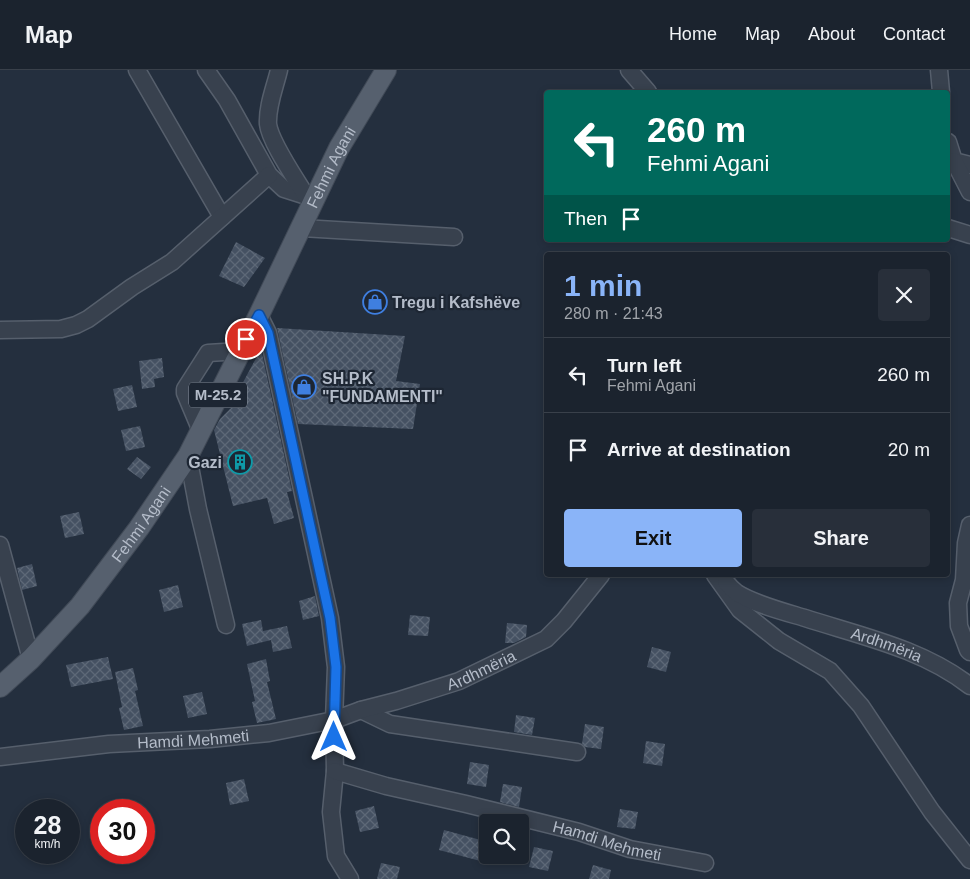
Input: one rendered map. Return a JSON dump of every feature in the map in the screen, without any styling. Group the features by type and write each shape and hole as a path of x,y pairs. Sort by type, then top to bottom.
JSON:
{"main road":[{"name":"Fehmi Agani","path":"0,687 31,659 80,606 139,528 188,456 302,228 310,199 386,70"}],"street":[{"path":"136,70 222,217"},
{"path":"206,70 227,100 269,175 284,189 310,199"},
{"path":"279,70 268,124 275,146 310,199"},
{"path":"629,70 646,90"},
{"path":"939,70 941,90"},
{"path":"950,145 962,163 970,192"},
{"path":"0,330 61,329 88,319 132,287 172,262 269,175"},
{"path":"302,228 454,237"},
{"path":"950,229 970,235"},
{"path":"259,315 268,333 330,618 336,667 335,771 331,812 336,856 350,879"},
{"path":"201,431 185,393 185,388 208,352 240,351"},
{"path":"188,456 198,509 226,625"},
{"path":"970,525 966,542 964,580 958,603 959,626 970,652"},
{"path":"0,545 31,659"},
{"name":"Ardhmëria","path":"334,720 361,710 459,681 546,639 564,622 599,577"},
{"path":"717,577 740,610 779,641 830,671 860,706 932,812 970,860"},
{"name":"Ardhmëria","path":"718,577 737,593 772,608 913,653 952,673 969,685"},
{"path":"361,710 390,724 578,752"},
{"name":"Hamdi Mehmeti","path":"0,757 109,744 210,739 269,733 334,720"},
{"name":"Hamdi Mehmeti","path":"335,771 386,786 579,832 630,849 705,863"}],"building":[{"path":"236,242 265,258 244,287 219,276"},
{"path":"277,328 405,336 396,381 420,384 413,429 298,424"},
{"path":"261,349 292,491 287,492 294,518 274,524 267,498 233,506 214,430 220,419 243,396 240,388"},
{"path":"162,358 164,377 154,379 155,387 142,389 139,361"},
{"path":"132,385 137,407 118,411 113,389"},
{"path":"140,426 145,447 126,451 121,430"},
{"path":"137,457 151,467 141,479 127,469"},
{"path":"79,512 84,534 65,538 60,516"},
{"path":"32,564 37,586 22,590 17,568"},
{"path":"178,585 183,607 164,612 159,590"},
{"path":"315,596 319,616 303,620 299,601"},
{"path":"410,615 430,617 428,636 408,635"},
{"path":"261,620 263,631 287,626 292,648 273,652 271,640 247,646 242,624"},
{"path":"507,623 527,625 526,637 514,643 505,643"},
{"path":"652,647 671,652 666,672 647,667"},
{"path":"108,657 113,679 71,687 66,665"},
{"path":"266,659 270,681 267,682 276,719 257,723 252,702 255,701 247,664"},
{"path":"133,668 138,690 135,691 143,726 124,730 119,708 122,707 115,672"},
{"path":"202,692 207,714 188,718 183,696"},
{"path":"516,715 535,718 532,735 514,732"},
{"path":"585,724 604,727 601,749 585,747 582,744"},
{"path":"646,741 665,744 662,766 643,763"},
{"path":"470,762 489,765 486,787 467,784"},
{"path":"244,779 249,801 230,805 226,783"},
{"path":"503,784 522,787 519,807 500,802"},
{"path":"374,806 379,828 360,832 355,811"},
{"path":"620,809 638,812 635,829 617,827"},
{"path":"444,830 479,840 479,861 439,850"},
{"path":"534,847 553,851 548,871 529,867"},
{"path":"381,863 400,867 397,879 377,879"},
{"path":"593,865 611,870 609,879 589,879"}],"place":[{"name":"Tregu i Kafshëve","path":"375,302"},
{"name":"SH.P.K \"FUNDAMENTI\"","path":"304,387"},
{"name":"Gazi","path":"240,462"}],"route":[{"path":"246,339 259,315 268,333 330,618 336,667 334,737"}]}
